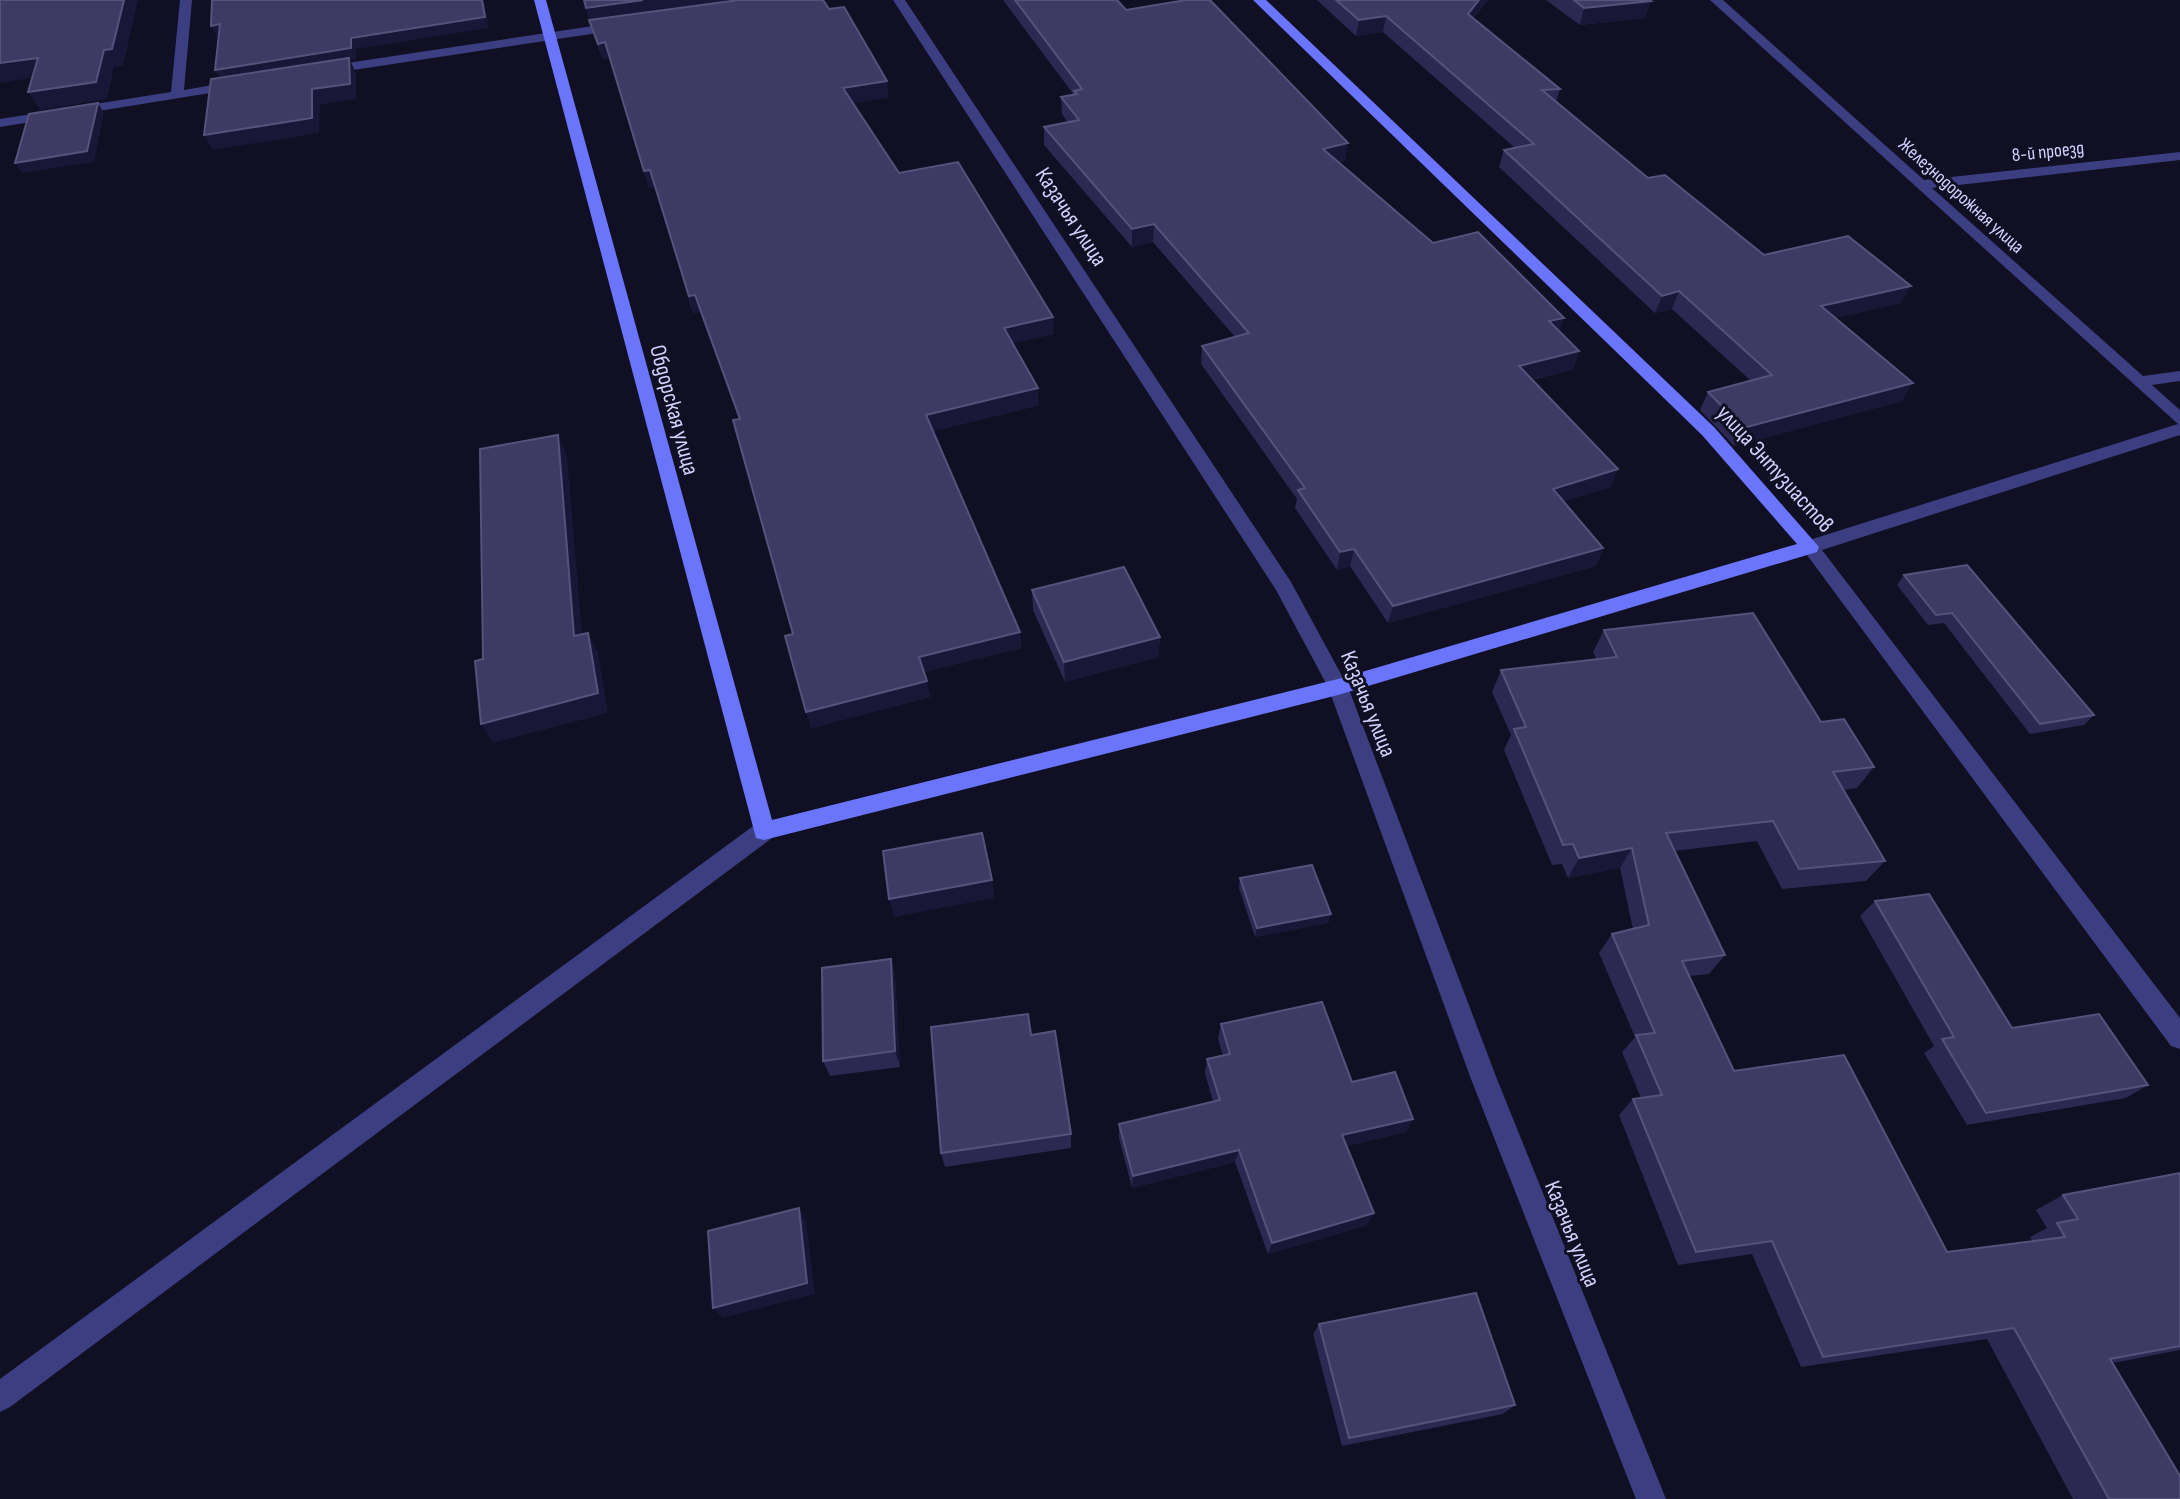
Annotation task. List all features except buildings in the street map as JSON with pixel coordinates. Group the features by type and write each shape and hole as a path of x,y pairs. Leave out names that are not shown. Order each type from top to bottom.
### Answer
{"street":[{"path":"177,94 187,0"},
{"name":"Обдорская улица","path":"540,0 764,831"},
{"name":"Казачья улица","path":"899,0 1284,587 1338,687 1484,1079 1651,1499"},
{"name":"улица Энтузиастов","path":"1259,0 1708,431 1810,547 2180,1038"},
{"name":"Железнодорожная улица","path":"1716,0 2180,419"},
{"path":"315,72 632,24"},
{"path":"0,123 246,83"},
{"name":"8-й проезд","path":"1920,185 2180,156"},
{"path":"2139,382 2180,376"},
{"path":"0,1397 764,831 1338,687 1810,547 2180,429"}]}
